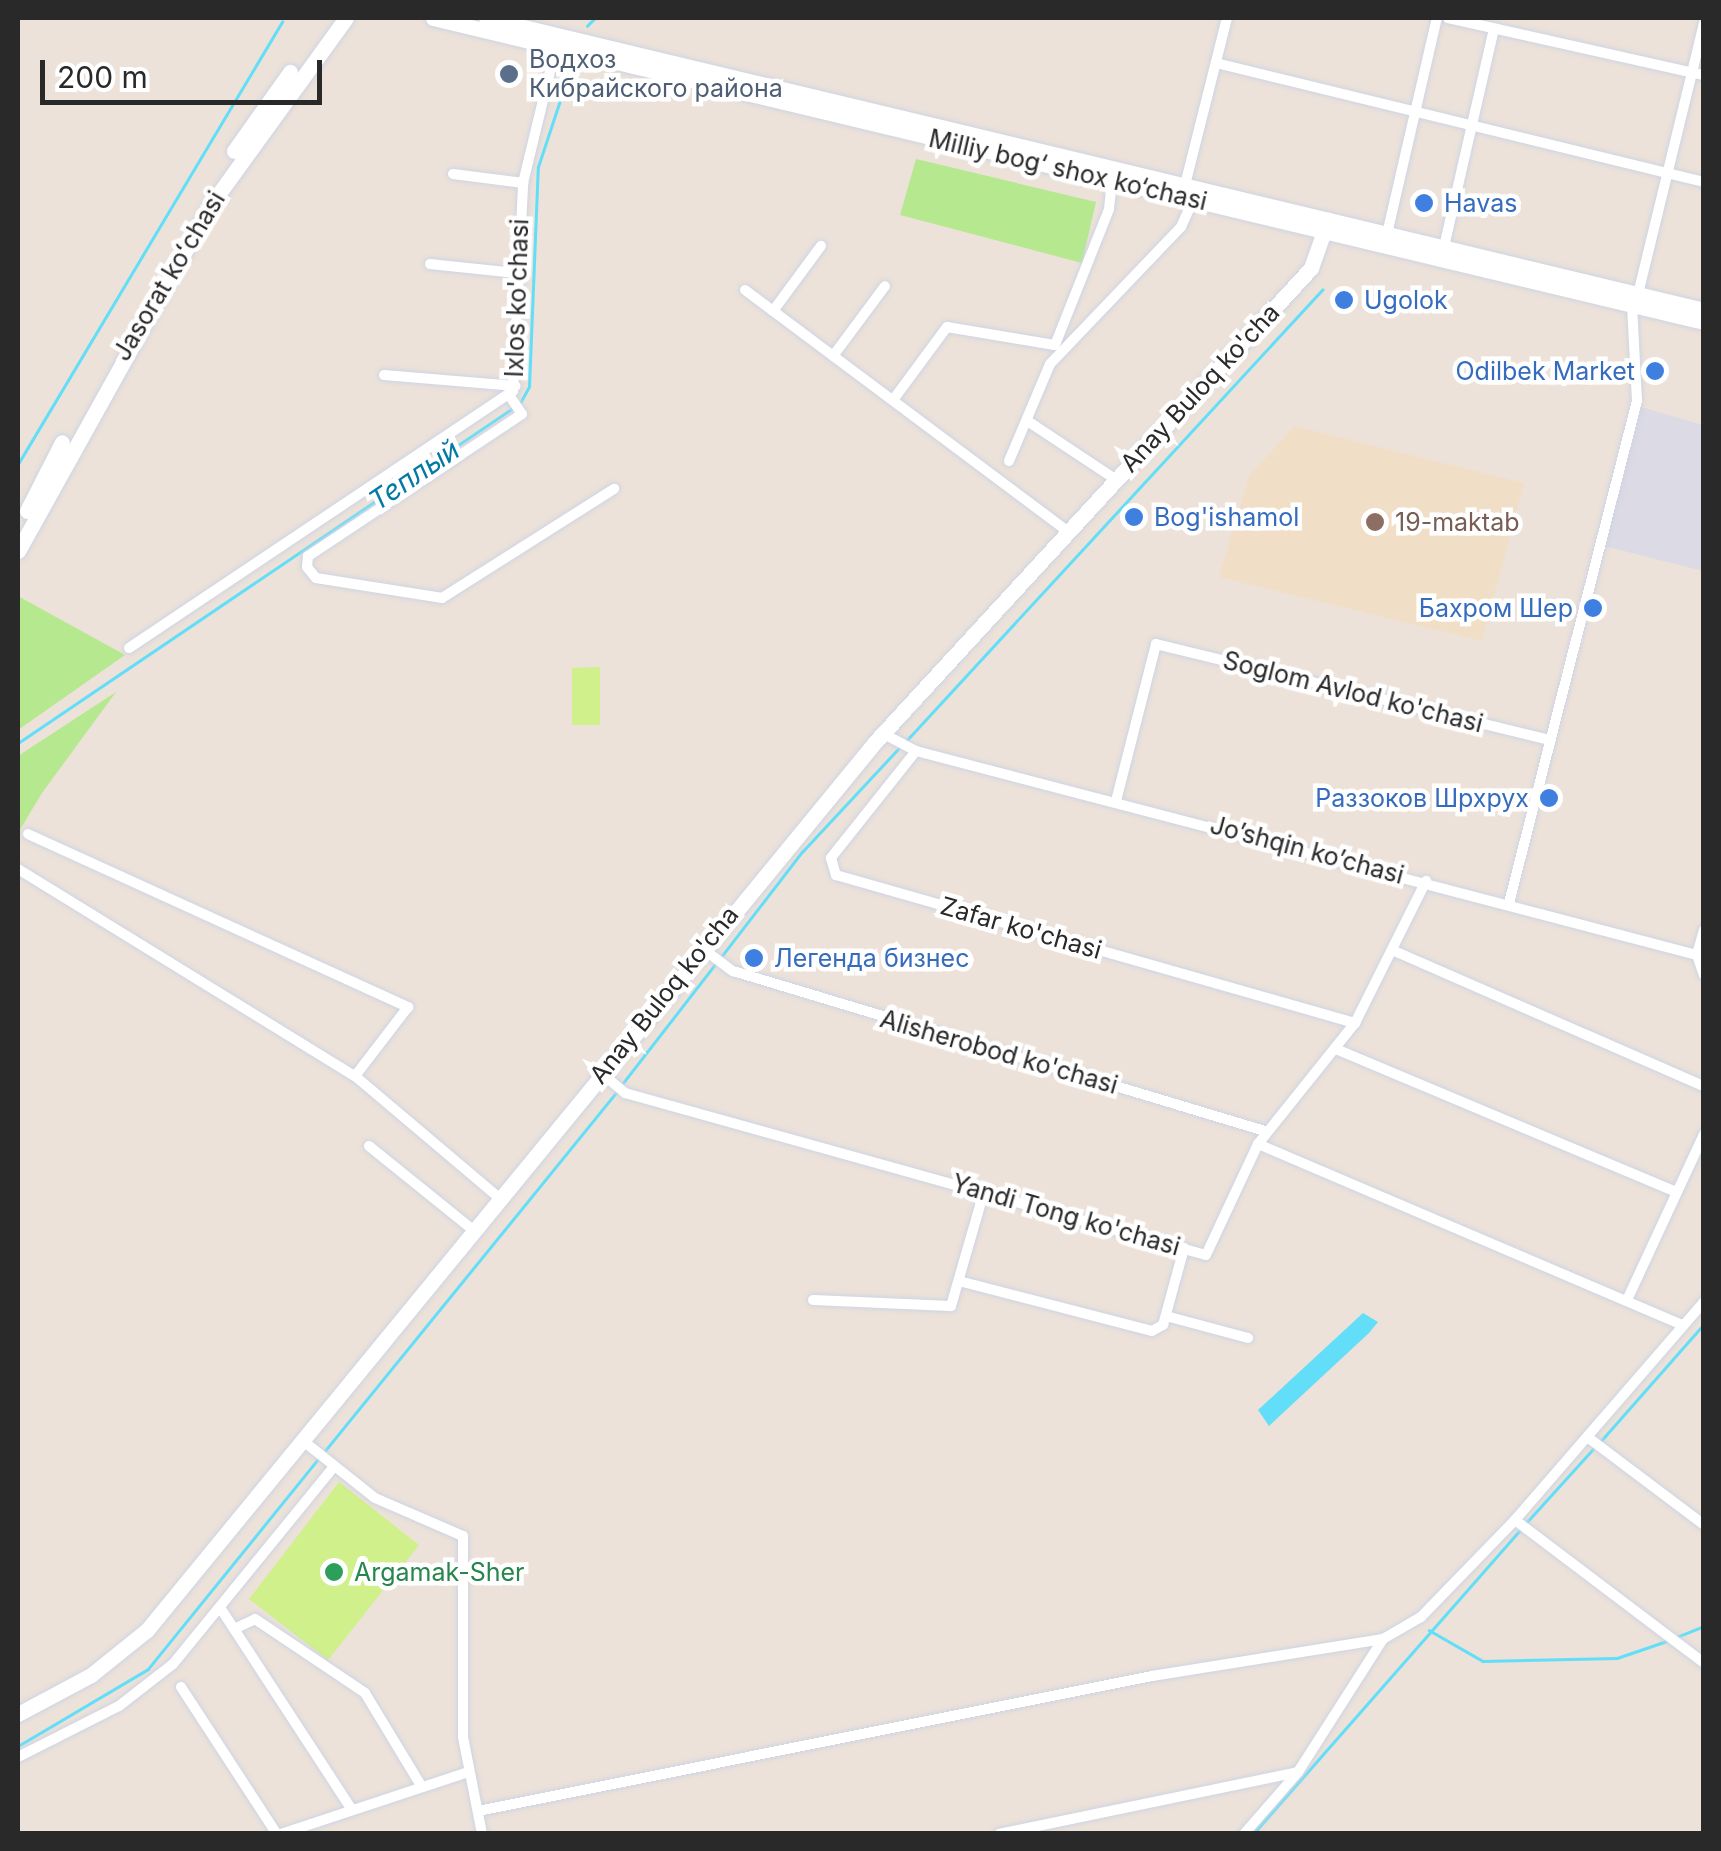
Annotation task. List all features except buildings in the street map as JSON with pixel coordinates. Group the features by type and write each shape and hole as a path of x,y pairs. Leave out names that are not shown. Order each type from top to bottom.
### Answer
{"main road":[{"name":"Jasorat koʻchasi","path":"18,531 194,214 332,18"},
{"name":"Jasorat koʻchasi","path":"18,551 212,203 346,18"},
{"name":"Milliy bog‘ shox ko‘chasi","path":"433,18 987,143 1112,180 1189,192"},
{"name":"Milliy bog‘ shox ko‘chasi","path":"486,18 1635,299 1704,310"},
{"name":"Milliy bog‘ shox ko‘chasi","path":"1327,225 1444,247 1704,322"},
{"name":"Anay Buloq ko'cha","path":"18,1714 91,1675 148,1630 307,1445 498,1197 887,737 1067,531 1311,268 1327,225"}],"street":[{"path":"1009,461 1050,364 1181,228 1227,18"},
{"path":"1387,234 1437,18"},
{"path":"1448,18 1698,74"},
{"path":"1509,902 1636,401 1635,299 1666,173 1698,74 1704,24"},
{"path":"1444,247 1494,29"},
{"name":"Ixlos ko'chasi","path":"129,648 516,400 516,273 523,183 556,47"},
{"path":"1216,63 1704,182"},
{"path":"452,174 523,183"},
{"path":"893,400 947,328 1056,345 1109,210 1112,180"},
{"path":"773,311 821,246"},
{"path":"430,264 516,273"},
{"path":"834,356 885,286"},
{"path":"744,290 1067,531"},
{"path":"384,375 516,400"},
{"path":"516,400 308,556 306,567 316,578 442,598 614,488"},
{"path":"1028,422 1115,479"},
{"name":"Soglom Avlod ko'chasi","path":"1116,800 1156,644 1550,740"},
{"name":"Joʼshqin koʼchasi","path":"887,737 916,752 1509,902 1697,955"},
{"name":"Zafar ko'chasi","path":"916,752 831,858 836,876 1354,1023"},
{"path":"28,834 408,1007 355,1076"},
{"path":"18,870 355,1076 498,1197"},
{"name":"Yandi Tong ko'chasi","path":"604,1076 621,1091 1206,1255 1258,1144 1354,1023 1426,881"},
{"path":"1704,930 1697,955 1704,974"},
{"path":"1392,950 1704,1086"},
{"name":"Alisherobod ko'chasi","path":"706,951 733,971 1266,1131"},
{"path":"1336,1050 1676,1192"},
{"path":"1627,1300 1704,1134"},
{"path":"1258,1144 1684,1325"},
{"path":"369,1146 472,1229"},
{"path":"814,1300 952,1306 984,1192"},
{"path":"958,1281 1152,1331 1166,1316 1184,1248"},
{"path":"478,1811 1152,1676 1383,1639 1421,1617 1595,1442 1704,1302"},
{"path":"1166,1316 1248,1338"},
{"path":"1595,1442 1704,1525"},
{"path":"307,1445 375,1498 462,1536 460,1672 470,1772 482,1834"},
{"path":"18,1758 119,1706 173,1664 221,1609 328,1464"},
{"path":"1515,1520 1704,1663"},
{"path":"221,1609 352,1810"},
{"path":"234,1629 255,1619 364,1694 422,1788"},
{"path":"1244,1834 1298,1772 1383,1639"},
{"path":"181,1687 279,1834 470,1772"},
{"path":"999,1834 1298,1772"}],"shaded area":[{"path":"1641,407 1703,425 1703,571 1604,546"},
{"name":"19-maktab","path":"1294,426 1524,483 1482,641 1219,577 1249,476"}],"green space":[{"path":"916,159 1096,202 1082,263 900,215"},
{"path":"18,596 125,655 18,730"},
{"path":"600,667 600,725 572,725 572,668"},
{"path":"116,692 42,793 18,833 18,756"},
{"name":"Argamak-Sher","path":"339,1482 419,1545 328,1660 249,1599"}],"water":[{"path":"1363,1313 1378,1322 1269,1426 1258,1410"}],"waterway":[{"name":"Теплый","path":"587,26 595,18"},
{"path":"18,464 282,22"},
{"name":"Теплый","path":"520,403 529,387 538,167 573,61"},
{"path":"906,741 1322,290"},
{"name":"Теплый","path":"18,743 513,408"},
{"path":"721,957 802,852 901,746"},
{"path":"623,1083 716,963"},
{"path":"324,1452 618,1090"},
{"path":"1599,1443 1704,1324"},
{"path":"1525,1524 1593,1449"},
{"path":"18,1746 148,1669 319,1458"},
{"path":"1253,1834 1520,1530"},
{"path":"1677,1637 1704,1626"},
{"path":"1429,1630 1483,1661 1617,1658 1670,1640"}],"place":[{"name":"Водхоз Кибрайского района","path":"509,74"},
{"name":"Havas","path":"1424,203"},
{"name":"Ugolok","path":"1344,300"},
{"name":"Odilbek Market","path":"1655,371"},
{"name":"Bog'ishamol","path":"1134,517"},
{"name":"19-maktab","path":"1375,522"},
{"name":"Бахром Шер","path":"1593,608"},
{"name":"Раззоков Шрхрух","path":"1549,798"},
{"name":"Легенда бизнес","path":"754,958"},
{"name":"Argamak-Sher","path":"334,1572"}]}
